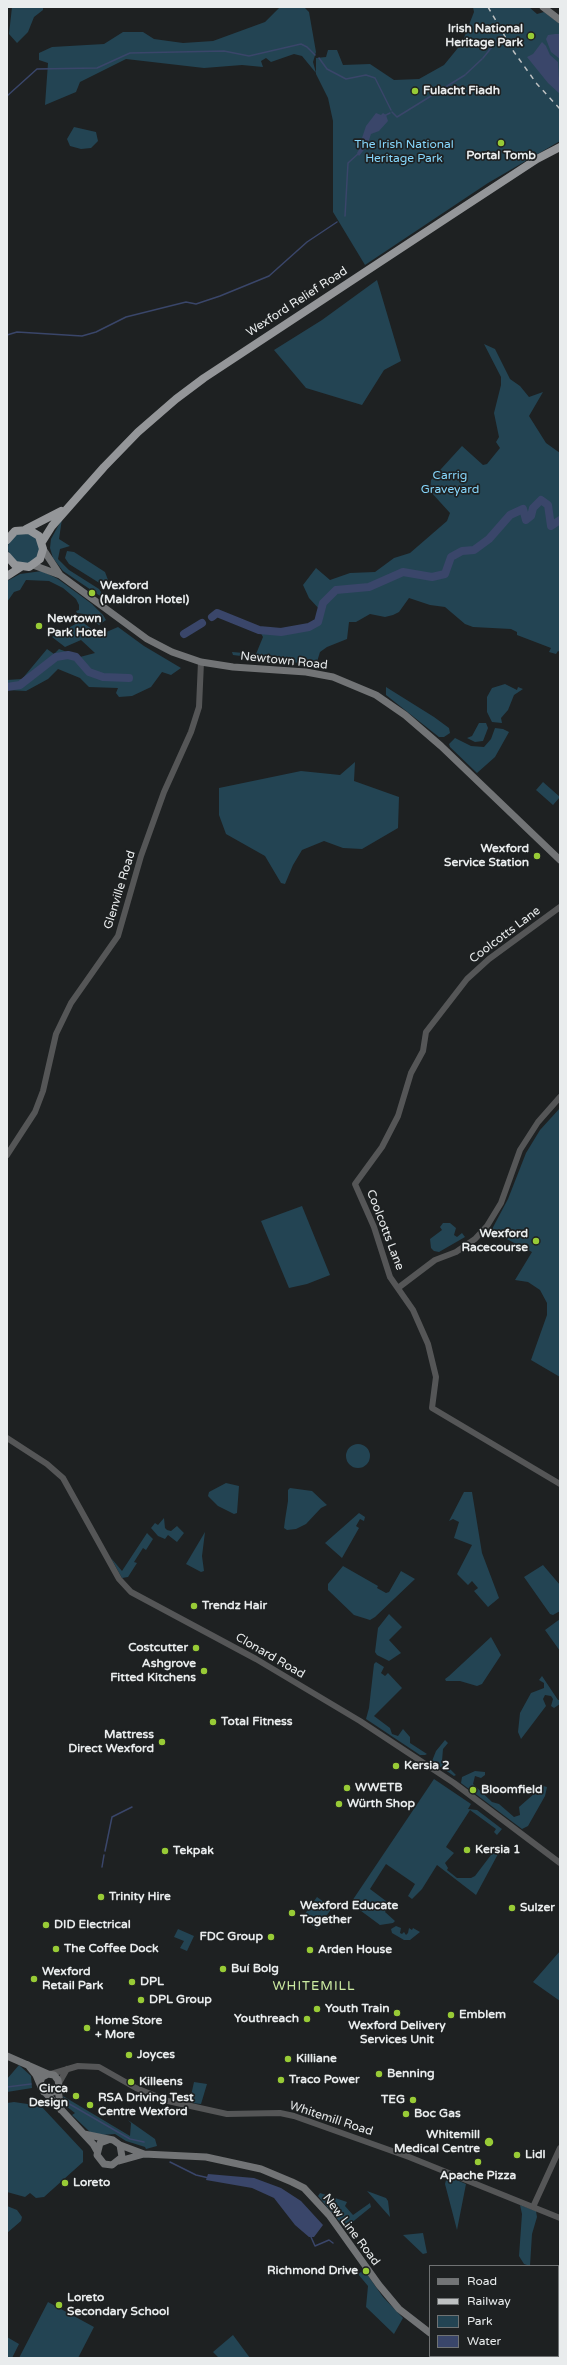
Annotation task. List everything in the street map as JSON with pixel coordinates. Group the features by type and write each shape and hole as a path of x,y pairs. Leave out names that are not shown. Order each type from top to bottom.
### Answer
{"highway":[{"name":"Wexford Relief Road","path":"33,565 40,559 43,546 52,526 69,506 138,432 204,378 537,158 560,147"},
{"name":"Wexford Relief Road","path":"15,531 26,529 46,520 69,506"},
{"path":"7,528 15,531 7,540"},
{"path":"26,529 36,533 43,546"},
{"path":"7,556 11,562 21,567"},
{"path":"7,576 21,567 33,565"}],"main road":[{"path":"543,7 560,20"},
{"name":"Newtown Road","path":"43,546 60,575"},
{"name":"Newtown Road","path":"33,565 60,575 147,639 172,652 201,662 234,667 306,672 338,679 376,695 400,711 441,746 560,860"},
{"path":"7,2056 56,2077 61,2111"},
{"path":"28,2065 36,2074 44,2092 84,2134 97,2151 98,2158 104,2164 112,2165 119,2161 122,2153 120,2145 108,2140 84,2134"},
{"path":"40,2083 42,2077 49,2074"},
{"path":"44,2092 50,2093 58,2086"},
{"path":"97,2151 100,2144 108,2140"},
{"name":"New Line Road","path":"120,2145 144,2154 206,2157 246,2165 276,2174 304,2188 329,2215 389,2298 410,2318 429,2332"},
{"name":"New Line Road","path":"119,2161 144,2154"}],"street":[{"name":"Glenville Road","path":"7,1155 35,1112 43,1091 56,1034 71,1003 118,936 141,856 164,792 191,732 199,707 201,662"},
{"name":"Coolcotts Lane","path":"560,907 489,959 467,979 426,1032 423,1051 411,1073 398,1116 382,1147 355,1184 374,1227 390,1277 414,1310 428,1344 436,1376 432,1408 560,1484"},
{"path":"398,1288 435,1260 456,1252 475,1239 487,1226 501,1203 520,1150 538,1122 560,1098"},
{"name":"Clonard Road","path":"7,1438 47,1464 63,1478 119,1579 131,1592 256,1659 360,1721 454,1783 560,1863"},
{"name":"Whitemill Road","path":"49,2074 78,2066 99,2067 151,2095 205,2110 227,2114 280,2113 294,2116 409,2157 560,2218"},
{"path":"58,2086 67,2069"},
{"path":"533,2207 560,2148"}],"green space":[{"path":"12,7 43,7 43,10 34,17 28,32 17,43 9,34"},
{"path":"280,7 304,7 309,12 316,52 313,62 316,73 302,56 294,54 271,62 266,58 261,61 263,67 242,65 204,68 126,59 80,82 76,92 45,105 48,63 39,60 39,53 52,47 104,44 123,32 143,32 154,39 183,43 213,41 265,22"},
{"name":"The Irish National Heritage Park","path":"473,7 529,7 537,14 544,12 560,24 560,141 488,183 365,265 333,212 333,121 328,98 316,74 316,58 326,57 328,50 337,50 343,65 370,64 394,80 419,79 444,65 462,43 474,12"},
{"path":"74,127 96,132 98,141 91,148 81,149 70,146 67,139"},
{"path":"377,280 401,361 384,370 362,405 306,388 274,350 322,320"},
{"name":"Carrig Graveyard","path":"484,344 495,349 510,379 520,386 529,397 543,392 529,416 546,443 560,453 560,652 558,651 556,654 549,652 551,648 517,635 517,632 511,629 473,627 465,624 445,607 430,605 409,598 399,612 393,615 385,617 370,614 356,622 349,622 347,639 327,647 320,652 316,665 233,655 232,652 256,654 263,637 259,630 293,631 318,622 321,611 309,598 303,585 316,568 330,580 350,573 375,572 394,558 410,553 447,521 450,513 430,491 431,480 462,446 483,465 487,464 500,448 496,442 499,437 494,413 501,385 501,377"},
{"path":"62,519 59,539 70,546 60,549 58,559 69,570 99,589 101,592 100,596 63,571 53,558 50,548 51,539"},
{"path":"24,532 30,533 37,539 40,548 39,554 33,561 24,564 18,563 11,557 8,548 9,542 15,535"},
{"path":"67,551 74,552 105,572 108,580 101,584 69,564 65,558"},
{"path":"42,571 58,579 92,604 106,620 99,625 84,614 77,613 76,611 79,610 79,605 76,599 63,588 49,581 26,580 20,590 14,592 7,602 7,581 20,574"},
{"path":"81,621 97,633 104,633 118,627 144,646 181,668 171,675 162,672 151,687 132,696 119,697 116,693 118,688 89,687 80,678 58,669 48,679 26,691 7,690 7,680 22,679 47,649 54,654 59,649 80,657 95,653 81,640 65,647 52,637"},
{"path":"505,684 517,690 518,687 523,689 514,695 508,710 501,718 502,723 492,722 487,712 487,697 492,688"},
{"path":"386,687 434,717 449,728 450,733 444,737 439,737 386,695"},
{"path":"479,723 486,723 488,728 483,741 475,742 467,738 472,736"},
{"path":"495,728 503,729 509,732 495,757 477,773 450,747 449,744 455,738 471,746 484,747 491,739"},
{"path":"355,762 354,781 399,797 398,828 362,849 343,848 324,841 302,850 293,865 285,884 281,883 265,856 226,834 219,815 219,788 301,771 340,775"},
{"path":"543,782 560,797 553,805 536,790"},
{"name":"Wexford Racecourse","path":"560,1108 560,1377 531,1360 547,1315 547,1303 540,1290 528,1282 515,1280 532,1252 491,1231 508,1199 526,1153 540,1130"},
{"path":"302,1206 330,1275 307,1284 289,1288 261,1221"},
{"path":"443,1223 450,1223 456,1228 454,1235 457,1237 462,1233 465,1237 439,1252 434,1251 431,1248 430,1239 442,1230 440,1227"},
{"path":"358,1444 366,1448 370,1456 366,1464 358,1468 350,1464 346,1456 350,1448"},
{"path":"226,1483 239,1486 237,1513 234,1514 218,1506 208,1496 209,1492"},
{"path":"290,1488 312,1491 327,1505 321,1508 306,1524 296,1529 287,1530 284,1528 288,1490"},
{"path":"464,1492 472,1492 482,1553 499,1598 488,1607 474,1591 478,1588 472,1581 468,1585 457,1574 472,1545 454,1538 459,1522 453,1519 449,1521"},
{"path":"359,1513 365,1517 364,1521 360,1519 356,1526 359,1528 342,1558 325,1543"},
{"path":"164,1518 165,1528 167,1530 171,1531 177,1526 184,1533 177,1542 168,1535 165,1539 158,1536 151,1528 155,1523 158,1525"},
{"path":"205,1532 202,1556 204,1571 201,1572 186,1564"},
{"path":"147,1533 153,1539 146,1550 143,1548 134,1562 137,1563 128,1577 122,1578 111,1558 122,1571"},
{"path":"543,1565 560,1585 560,1611 553,1615 550,1614 524,1577"},
{"path":"343,1566 378,1586 377,1588 386,1593 389,1592 401,1571 415,1579 370,1620 354,1615 328,1590 328,1584"},
{"path":"389,1614 402,1627 389,1640 401,1653 389,1661 377,1655 375,1652 378,1628"},
{"path":"560,1619 560,1651 545,1630"},
{"path":"491,1637 501,1655 482,1684 477,1686 460,1681 446,1681 445,1679"},
{"path":"376,1662 384,1667 381,1673 385,1676 388,1673 402,1688 374,1716 390,1728 392,1734 398,1736 403,1729 410,1737 410,1743 427,1754 420,1755 366,1719 369,1708 374,1664"},
{"path":"542,1676 558,1700 560,1700 560,1704 554,1708 551,1706 553,1699 551,1696 545,1695 543,1699 546,1706 521,1739 518,1732 520,1713 531,1693 544,1688 544,1683 539,1680"},
{"path":"445,1740 448,1743 443,1749 442,1761 456,1775 454,1776 432,1761 436,1751"},
{"path":"475,1771 485,1772 485,1775 481,1778 475,1776 473,1784 492,1802 499,1804 514,1817 520,1815 519,1807 543,1786 547,1787 545,1796 528,1826 522,1829 461,1783 462,1777"},
{"path":"434,1779 471,1804 468,1809 477,1810 502,1829 497,1835 494,1832 496,1829 470,1810 446,1847 454,1853 445,1863 448,1868 447,1870 457,1878 471,1878 475,1876 494,1851 498,1854 476,1895 437,1865 422,1889 412,1899 408,1896 415,1884 386,1864 370,1889 390,1904 385,1912 395,1921 393,1923 380,1925 357,1908 352,1901"},
{"path":"317,1897 332,1908 317,1929 302,1918"},
{"path":"396,1926 401,1928 400,1933 402,1934 404,1932 406,1935 409,1928 412,1930 413,1928 420,1932 410,1940 404,1940 392,1933 391,1929"},
{"path":"178,1929 194,1936 187,1951 180,1948 184,1941 174,1937"},
{"path":"560,1951 560,2001 533,1982"},
{"path":"19,2065 31,2076 32,2088 7,2092 7,2079"},
{"path":"194,2082 207,2084 201,2104 192,2103 190,2100"},
{"path":"63,2096 130,2136 131,2123 128,2120 155,2139 157,2146 146,2149 145,2147 126,2141 115,2134 101,2135 90,2132 72,2115 75,2113 66,2106"},
{"path":"14,2102 41,2106 83,2151 83,2162 44,2197 36,2198 30,2193 25,2197 7,2192 7,2103"},
{"path":"447,2176 466,2184 457,2230 445,2184"},
{"path":"367,2191 386,2198 388,2201 390,2217"},
{"path":"320,2193 347,2202 345,2206 353,2215 370,2203 371,2207 345,2228 318,2196"},
{"path":"520,2205 536,2211 537,2217 532,2234 530,2265 524,2264 519,2256 522,2214"},
{"path":"7,2206 17,2210 22,2217 21,2221 7,2233"},
{"path":"423,2233 427,2253 423,2254 403,2235"},
{"path":"364,2270 383,2297 403,2318 394,2334 366,2307 368,2286 358,2274"},
{"path":"48,2302 94,2327 78,2358 19,2358"},
{"path":"233,2335 250,2358 219,2358 213,2352"},
{"path":"7,2337 19,2344 12,2358 7,2358"}],"water":[{"path":"560,34 560,59 551,52 546,39 548,35"},
{"path":"542,42 546,46 550,55 558,62 560,94 548,83 527,57 533,54"},
{"path":"376,113 381,115 383,113 386,115 388,121 379,131 371,134 367,146 359,156 357,153 364,141 362,138 366,126"},
{"path":"208,2174 254,2178 281,2188 301,2201 323,2225 314,2237 309,2237 295,2225 274,2198 252,2188 206,2180"}],"waterway":[{"path":"483,58 501,36"},
{"path":"7,96 37,69 97,68 130,53 224,51 249,56 301,44 307,47 315,55"},
{"path":"319,58 327,69 346,79 366,75 375,78 391,110"},
{"path":"466,74 482,59"},
{"path":"392,112 397,117 465,75"},
{"path":"384,116 390,113"},
{"path":"345,216 348,163 359,153"},
{"path":"7,335 17,332 82,336 96,332 126,317 186,302 196,304 220,296 269,276 307,242 337,222"},
{"path":"212,617 217,613 259,630 281,632 309,627 318,622 323,603 336,590 369,587 403,572 432,577 445,574 451,557 462,551 474,550 489,539 510,515 523,509 526,520 531,516 533,508 541,500 548,505 551,526 560,520"},
{"path":"184,634 202,623"},
{"path":"7,687 20,685 56,657 68,655 76,657 89,672 103,677 129,678"},
{"path":"105,1851 112,1817 132,1807"},
{"path":"102,1867 104,1855"},
{"path":"7,2087 31,2084"},
{"path":"66,2102 130,2139 144,2142"},
{"path":"170,2162 196,2175 209,2178"},
{"path":"311,2237 315,2246 329,2240 333,2243"}],"railway":[{"path":"488,7 514,52 537,84 560,109"}],"place":[{"name":"Irish National Heritage Park","path":"531,36"},
{"name":"Fulacht Fiadh","path":"415,91"},
{"name":"Portal Tomb","path":"501,143"},
{"name":"Wexford (Maldron Hotel)","path":"92,593"},
{"name":"Newtown Park Hotel","path":"39,626"},
{"name":"Wexford Service Station","path":"537,856"},
{"name":"Wexford Racecourse","path":"536,1241"},
{"name":"Trendz Hair","path":"194,1606"},
{"name":"Costcutter","path":"196,1648"},
{"name":"Ashgrove Fitted Kitchens","path":"204,1671"},
{"name":"Total Fitness","path":"213,1722"},
{"name":"Mattress Direct Wexford","path":"162,1742"},
{"name":"Kersia 2","path":"396,1766"},
{"name":"WWETB","path":"347,1788"},
{"name":"Bloomfield","path":"473,1790"},
{"name":"Würth Shop","path":"339,1804"},
{"name":"Kersia 1","path":"467,1850"},
{"name":"Tekpak","path":"165,1851"},
{"name":"Trinity Hire","path":"101,1897"},
{"name":"Sulzer","path":"512,1908"},
{"name":"Wexford Educate Together","path":"292,1913"},
{"name":"DID Electrical","path":"46,1925"},
{"name":"FDC Group","path":"271,1937"},
{"name":"The Coffee Dock","path":"56,1949"},
{"name":"Arden House","path":"310,1950"},
{"name":"Buí Bolg","path":"223,1969"},
{"name":"Wexford Retail Park","path":"34,1979"},
{"name":"DPL","path":"132,1982"},
{"name":"DPL Group","path":"141,2000"},
{"name":"Youth Train","path":"317,2009"},
{"name":"Wexford Delivery Services Unit","path":"397,2013"},
{"name":"Emblem","path":"451,2015"},
{"name":"Youthreach","path":"307,2019"},
{"name":"Home Store + More","path":"87,2028"},
{"name":"Joyces","path":"129,2055"},
{"name":"Killiane","path":"288,2059"},
{"name":"Benning","path":"379,2074"},
{"name":"Traco Power","path":"281,2080"},
{"name":"Killeens","path":"131,2082"},
{"name":"Circa Design","path":"76,2096"},
{"name":"TEG","path":"413,2100"},
{"name":"RSA Driving Test Centre Wexford","path":"90,2105"},
{"name":"Boc Gas","path":"406,2114"},
{"name":"Whitemill Medical Centre","path":"489,2142"},
{"name":"Lidl","path":"517,2155"},
{"name":"Apache Pizza","path":"478,2162"},
{"name":"Loreto","path":"65,2183"},
{"name":"Richmond Drive","path":"366,2271"},
{"name":"Loreto Secondary School","path":"59,2305"}],"district":[{"name":"WHITEMILL","path":"314,1987"}]}
